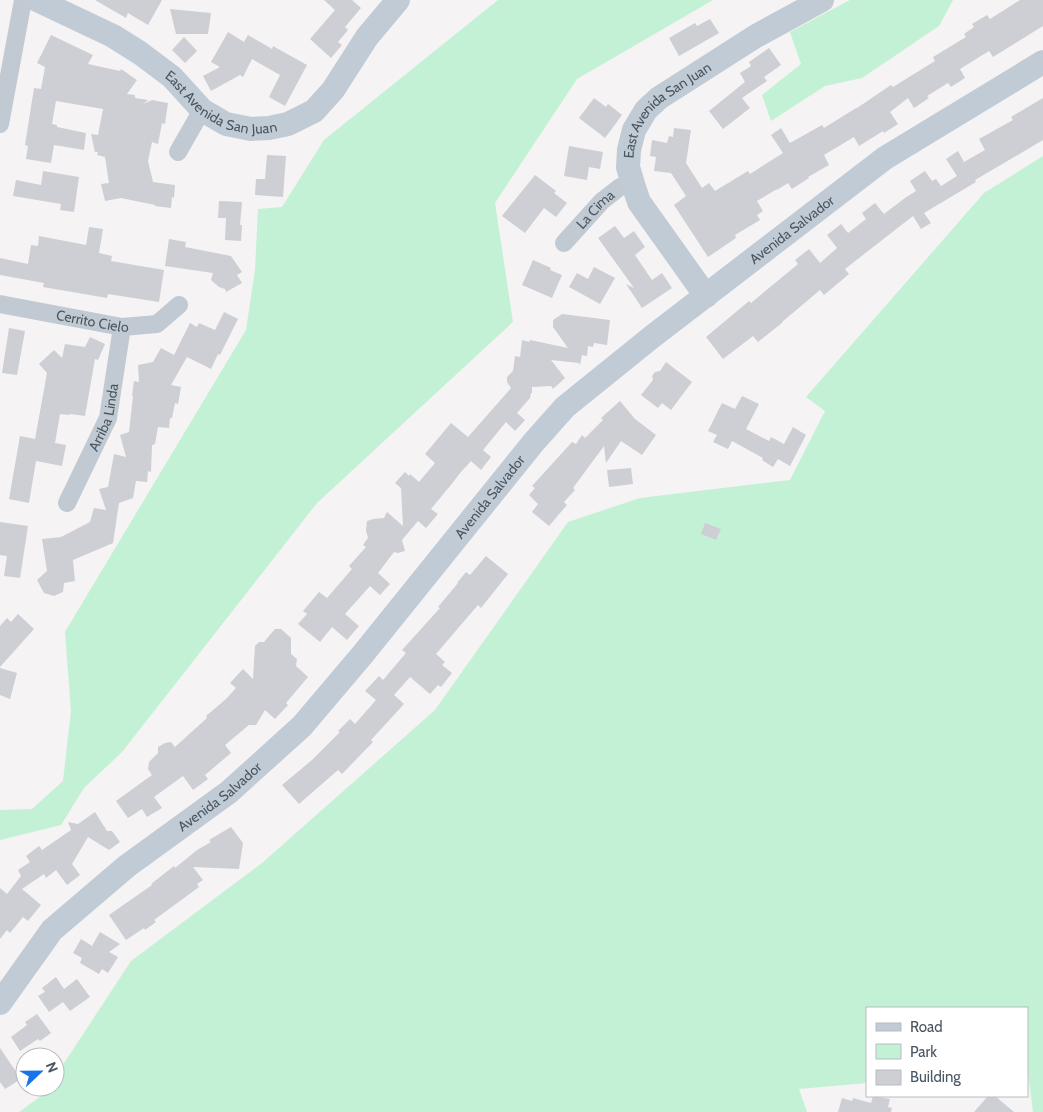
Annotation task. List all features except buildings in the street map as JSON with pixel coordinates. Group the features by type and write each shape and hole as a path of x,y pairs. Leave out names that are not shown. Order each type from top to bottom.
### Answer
{"street":[{"path":"0,124 23,0"},
{"name":"East Avenida San Juan","path":"37,0 113,36 140,53 172,77 202,110 226,124 251,129 288,124 314,110 333,90 367,37 398,0"},
{"name":"East Avenida San Juan","path":"706,296 639,202 628,167 629,150 634,130 646,110 659,98 756,36 822,0"},
{"name":"Avenida Salvador","path":"0,1003 52,930 127,866 229,792 302,726 363,654 533,443 565,407 885,158 1043,62"},
{"path":"178,152 202,110"},
{"name":"La Cima","path":"564,243 602,201 620,187 633,184"},
{"name":"Cerrito Cielo","path":"0,304 122,327 157,324 179,305"},
{"name":"Arriba Linda","path":"67,503 108,418 122,327"}],"green space":[{"path":"498,0 713,0 577,79 495,203 513,322 317,503 122,752 84,788 61,825 0,840 0,810 32,809 63,781 71,711 65,632 246,330 255,270 258,209 282,207 324,140"},
{"path":"850,0 953,0 939,26 862,78 825,86 771,121 762,95 801,64 790,32"},
{"path":"1043,156 1043,1112 1033,1112 1028,1072 1028,1007 866,1007 866,1083 799,1089 807,1112 19,1112 40,1097 65,1097 65,1062 131,961 262,863 435,710 568,522 640,498 790,480 825,411 806,397 984,193"}]}
